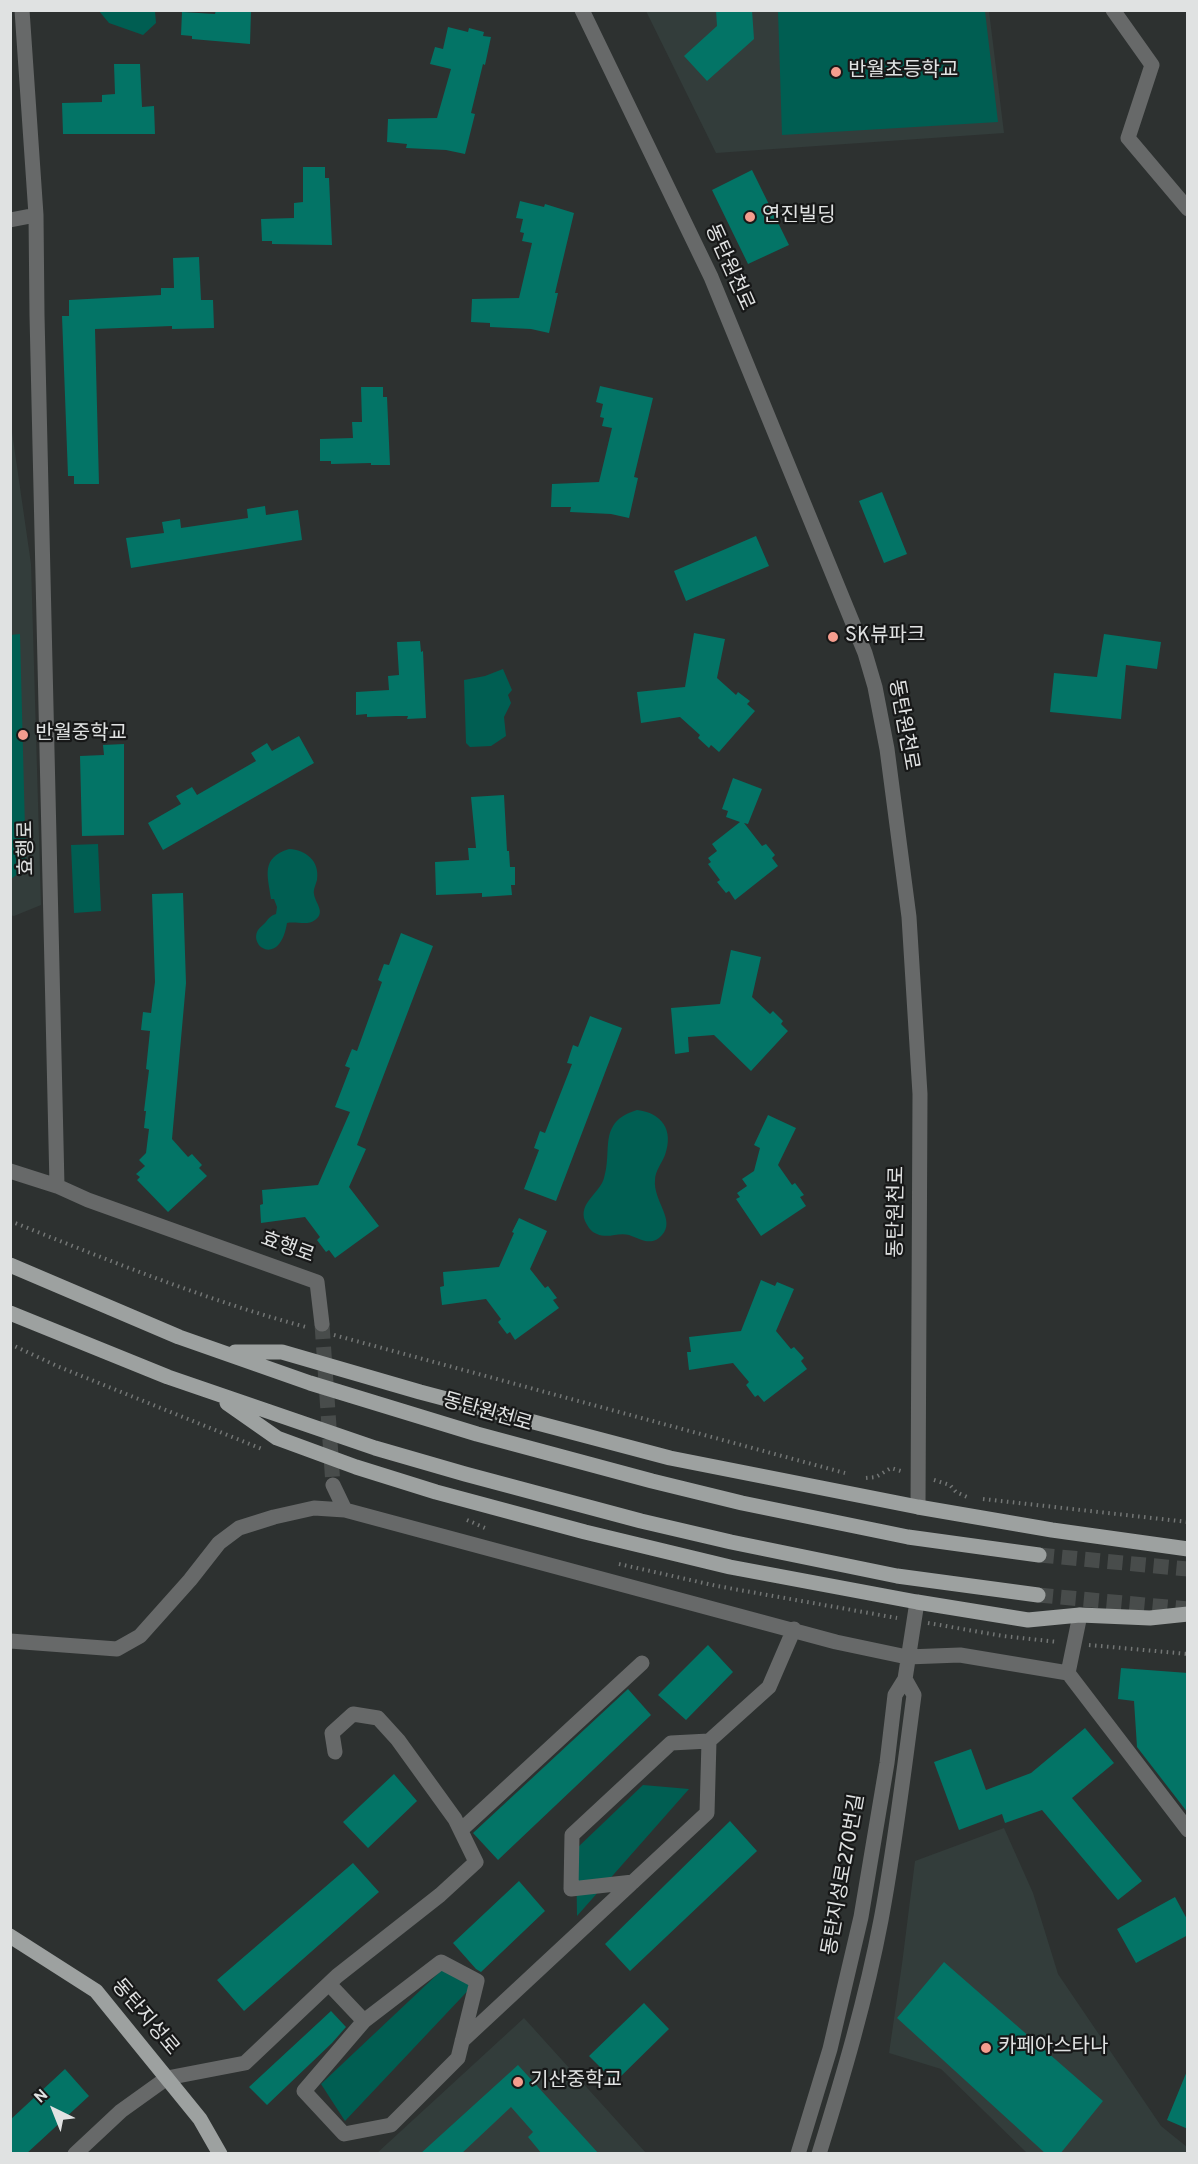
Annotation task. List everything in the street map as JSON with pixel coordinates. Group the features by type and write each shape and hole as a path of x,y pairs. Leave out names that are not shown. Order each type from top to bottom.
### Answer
{"main road":[{"name":"동탄원천로","path":"10,1265 179,1337 220,1352 310,1383 477,1434 652,1481 753,1505 908,1537 1039,1555"},
{"path":"10,1313 168,1377 375,1448 641,1521 897,1576 1038,1595"},
{"path":"220,1352 282,1353 670,1458 918,1507 1052,1530 1188,1549"},
{"path":"209,1391 277,1438 356,1467 436,1492 730,1568 1028,1620 1080,1615 1150,1618 1188,1614"},
{"name":"동탄지성로","path":"10,1936 96,1991 200,2119 220,2154"}],"street":[{"name":"효행로","path":"22,10 36,215 57,1186 88,1200 317,1282 321,1329"},
{"name":"동탄원천로","path":"582,10 711,277 865,653 875,687 887,749 909,916 920,1094 918,1507"},
{"path":"1113,10 1152,65 1128,138 1188,209"},
{"path":"10,220 36,215"},
{"path":"10,1171 57,1186"},
{"path":"333,1485 345,1510"},
{"path":"10,1641 117,1649 141,1636 219,1543 239,1528 274,1516 314,1508 345,1510 836,1642 907,1657 960,1655 1068,1673 1188,1830"},
{"name":"동탄지성로270번길","path":"798,2154 830,2049 861,1917 885,1774 895,1695 905,1679 917,1602"},
{"path":"1068,1673 1080,1615"},
{"path":"633,1882 571,1889 572,1835 671,1743 709,1741 769,1687 794,1629"},
{"path":"461,1830 642,1663"},
{"path":"819,2154 852,2047 880,1922 897,1822 914,1695 905,1679"},
{"path":"75,2154 121,2111 167,2078 245,2063 329,1983 440,1896 476,1862 455,1819 398,1740 378,1718 353,1714 332,1733 335,1752"},
{"path":"462,2041 707,1813 709,1741"},
{"path":"441,1962 477,1981 458,2058 391,2125 344,2134 304,2091 364,2021 441,1962"},
{"path":"329,1983 364,2021"}],"path":[{"path":"10,1221 246,1311 321,1329 852,1475"},
{"path":"864,1478 876,1477 891,1468 950,1485 956,1492 968,1497"},
{"path":"980,1498 1188,1522"}],"shaded area":[{"name":"반월초등학교","path":"646,11 989,11 1004,133 716,153"},
{"name":"반월중학교","path":"10,418 31,564 41,905 14,916 10,915"},
{"path":"1004,1828 1033,1893 1058,1974 1161,2126 1187,2147 1187,2153 1027,2153 941,2069 889,2053 915,1861"},
{"name":"기산중학교","path":"524,2018 646,2153 376,2154"}],"green space":[{"path":"99,11 155,11 156,23 143,35 109,23"},
{"path":"778,11 985,11 998,122 782,135"},
{"path":"20,634 26,868 11,879 10,635"},
{"path":"503,669 512,690 508,695 511,703 504,717 506,736 491,746 470,747 466,743 464,680 485,676"},
{"path":"98,844 101,911 74,913 71,845"},
{"path":"289,849 306,854 314,862 317,880 314,892 320,914 309,923 287,923 278,945 272,949 266,949 257,942 256,936 258,930 276,914 277,907 274,899 271,899 268,869 274,857"},
{"path":"637,1110 659,1119 664,1124 668,1138 665,1155 655,1177 655,1188 667,1223 662,1235 654,1241 642,1240 625,1234 605,1236 597,1234 589,1227 584,1215 587,1203 604,1178 611,1129 624,1115"},
{"path":"643,1785 689,1789 577,1916 576,1849"},
{"path":"444,1968 477,1981 345,2121 321,2084"}],"building":[{"path":"216,10 251,10 250,44 192,39 192,36 181,35 182,12 215,14"},
{"path":"716,10 752,10 754,39 707,81 684,56 717,26"},
{"path":"448,27 468,32 469,28 484,32 483,36 491,37 471,113 475,114 465,154 446,150 406,148 407,144 387,142 388,119 437,118 451,69 430,64 435,47 443,49"},
{"path":"114,64 140,64 142,107 154,106 155,134 63,134 62,103 102,102 102,95 115,94"},
{"path":"303,167 325,167 325,178 329,178 332,245 272,244 272,241 262,241 261,219 294,218 294,203 303,202"},
{"name":"연진빌딩","path":"752,170 789,245 748,264 712,190"},
{"path":"520,201 544,207 545,204 574,213 555,293 558,293 549,333 531,329 490,327 490,323 471,322 472,299 519,298 532,243 522,241 524,233 520,232 523,219 516,218"},
{"path":"199,257 201,300 213,300 214,328 172,329 172,326 95,329 99,484 74,484 74,476 68,476 62,316 69,316 69,300 161,295 161,288 174,288 173,258"},
{"path":"600,386 653,398 634,477 638,478 629,518 611,514 570,512 571,507 551,507 552,484 599,482 612,428 602,426 604,418 600,417 603,404 596,402"},
{"path":"361,387 383,387 383,397 387,397 390,465 331,464 331,461 320,461 320,439 353,438 352,422 362,422"},
{"path":"882,492 907,554 884,563 859,501"},
{"path":"265,506 266,515 298,510 302,540 131,568 126,538 164,533 162,522 180,519 181,528 248,518 247,509"},
{"path":"756,536 769,566 686,601 674,571"},
{"path":"694,633 725,639 717,678 736,695 738,692 750,701 747,704 755,711 719,752 711,745 709,748 698,738 700,735 680,717 641,723 637,692 685,687"},
{"path":"1104,634 1161,642 1157,669 1126,665 1121,719 1050,712 1054,673 1097,677"},
{"path":"420,641 421,652 423,651 426,718 407,719 408,716 356,715 356,692 389,690 388,676 399,675 397,642"},
{"path":"299,736 314,763 163,850 148,823 181,804 176,796 192,787 197,795 256,761 251,753 267,743 272,751"},
{"path":"124,744 124,835 82,836 80,756 104,755 103,745"},
{"path":"733,778 762,789 748,824 744,823 762,846 766,844 775,855 772,858 778,866 735,900 729,891 726,893 717,882 720,880 708,864 711,862 708,858 717,851 712,844 740,822 726,817 728,811 722,809"},
{"path":"504,795 507,851 509,851 510,867 515,867 515,885 511,885 512,895 482,897 482,893 436,895 435,862 469,860 468,848 476,848 471,797"},
{"path":"183,893 186,983 172,1139 188,1157 192,1154 202,1165 199,1168 207,1176 168,1212 137,1180 140,1177 136,1174 145,1166 139,1160 146,1153 149,1129 144,1128 146,1111 144,1111 149,1070 146,1069 150,1031 141,1030 143,1012 151,1013 155,982 152,894"},
{"path":"401,933 433,946 357,1145 366,1149 349,1187 379,1226 335,1258 329,1250 326,1252 317,1240 320,1237 305,1217 261,1223 262,1190 318,1185 350,1112 335,1107 350,1068 345,1066 352,1049 357,1051 382,982 378,980 384,964 389,965"},
{"path":"731,950 761,957 752,997 770,1014 773,1011 783,1021 781,1024 788,1031 751,1071 714,1035 688,1037 689,1052 675,1054 671,1008 720,1004"},
{"path":"590,1016 622,1028 556,1201 524,1189 539,1150 534,1148 540,1131 545,1133 572,1064 567,1063 573,1045 578,1047"},
{"path":"768,1115 796,1128 778,1165 792,1185 795,1183 804,1195 800,1197 806,1206 761,1236 736,1199 740,1197 737,1193 747,1186 742,1179 754,1171 760,1148 754,1145"},
{"path":"519,1218 547,1231 530,1269 545,1288 548,1286 557,1298 553,1300 559,1308 515,1340 510,1332 507,1334 498,1322 501,1319 486,1299 442,1305 440,1287 444,1286 443,1272 499,1267"},
{"path":"761,1280 775,1286 777,1282 794,1289 776,1331 791,1349 794,1347 804,1358 801,1361 807,1369 764,1402 758,1395 755,1397 746,1385 749,1382 733,1363 689,1370 687,1352 691,1352 689,1337 741,1331"},
{"path":"708,1645 733,1672 686,1720 658,1695"},
{"path":"1121,1668 1188,1673 1188,1813 1137,1747 1134,1701 1118,1699"},
{"path":"628,1689 651,1715 498,1860 473,1833"},
{"path":"1085,1728 1114,1763 1072,1798 1142,1881 1118,1900 1042,1810 1005,1823 1002,1814 959,1830 934,1762 971,1749 986,1790 1031,1773"},
{"path":"394,1774 417,1801 368,1848 343,1822"},
{"path":"730,1821 757,1851 630,1971 605,1944"},
{"path":"353,1863 379,1892 244,2011 217,1980"},
{"path":"519,1881 545,1911 481,1972 453,1943"},
{"path":"1175,1897 1188,1921 1188,1935 1136,1963 1117,1929"},
{"name":"카페아스타나","path":"944,1962 1103,2101 1060,2154 1046,2154 897,2018"},
{"path":"644,2003 669,2029 615,2082 589,2056"},
{"path":"331,2011 346,2027 267,2105 249,2087"},
{"path":"518,2065 599,2154 542,2154 528,2137 533,2132 511,2107 461,2154 420,2154"},
{"path":"65,2069 89,2096 26,2154 10,2154 10,2120"},
{"path":"1188,2071 1188,2129 1167,2120"}],"tunnel":[{"path":"322,1324 333,1485"},
{"path":"1039,1555 1188,1569"},
{"path":"1038,1595 1188,1609"}],"place":[{"name":"반월초등학교","path":"836,72"},
{"name":"연진빌딩","path":"750,217"},
{"name":"SK뷰파크","path":"833,637"},
{"name":"반월중학교","path":"23,735"},
{"name":"카페아스타나","path":"986,2048"},
{"name":"기산중학교","path":"518,2082"}]}
